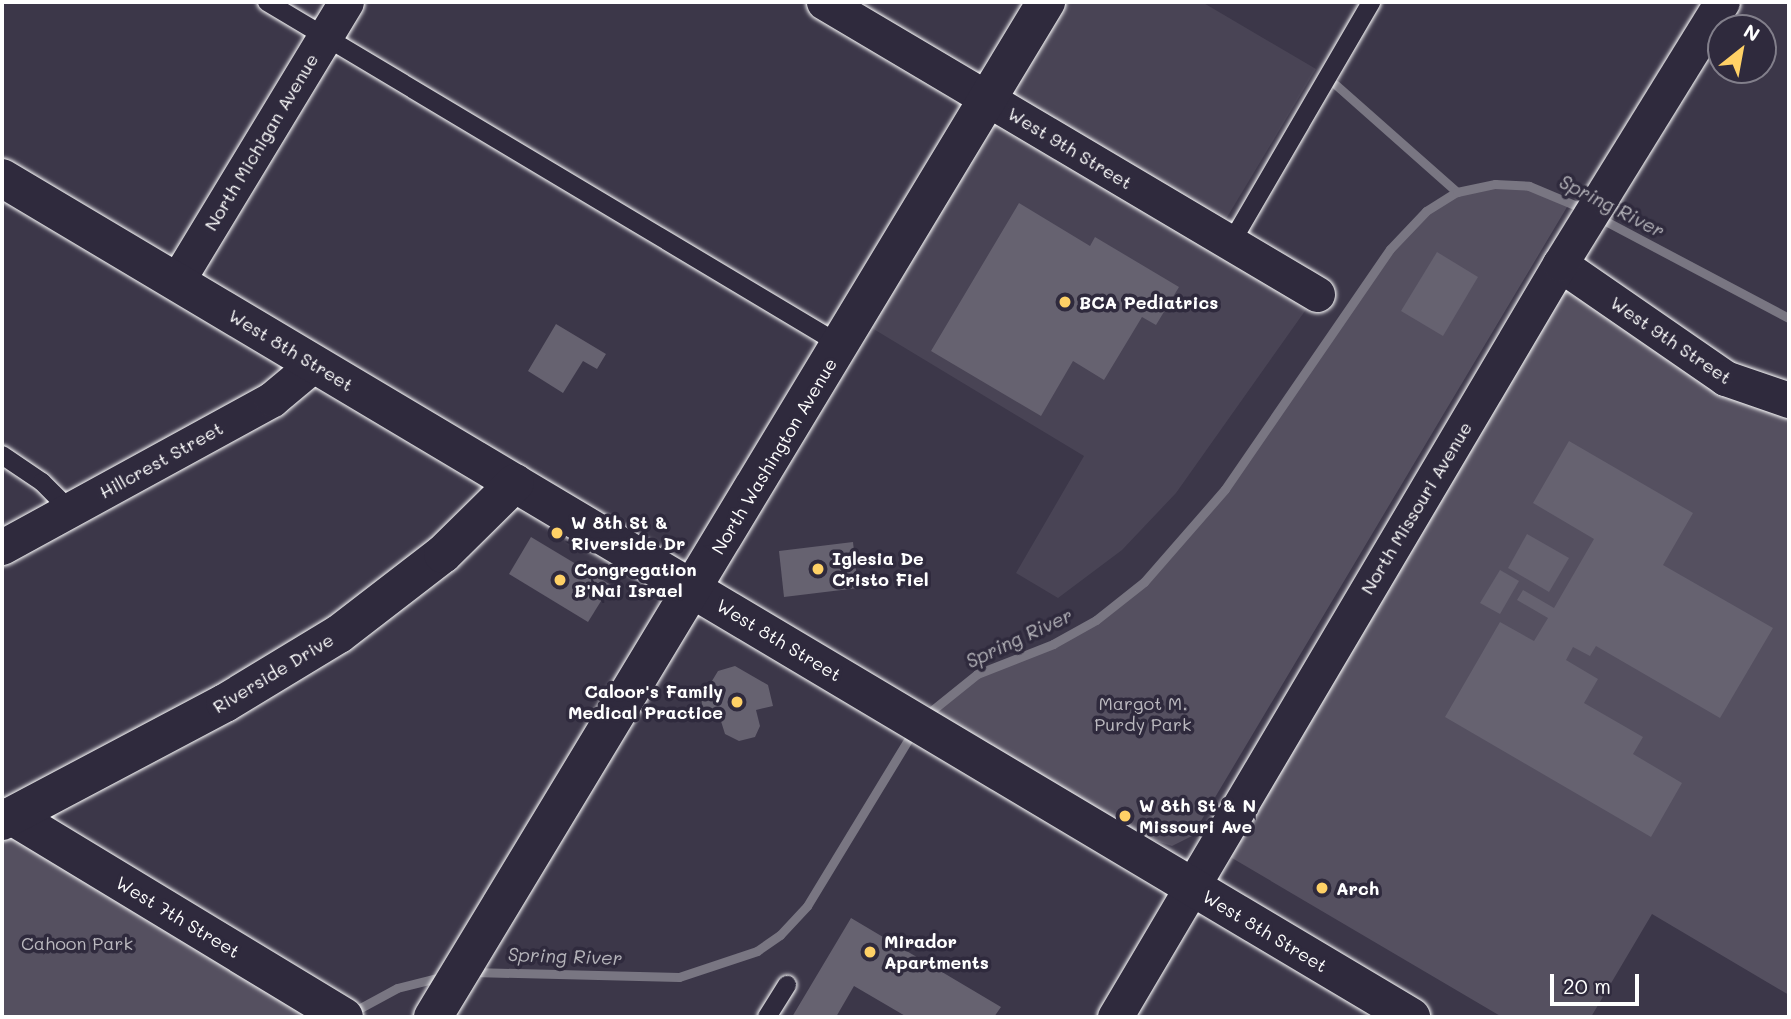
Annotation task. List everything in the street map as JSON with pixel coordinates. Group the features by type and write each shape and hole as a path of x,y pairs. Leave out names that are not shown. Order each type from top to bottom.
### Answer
{"street":[{"name":"North Michigan Avenue","path":"177,281 346,2"},
{"name":"West 9th Street","path":"824,2 1317,294"},
{"name":"North Washington Avenue","path":"439,1008 1046,2"},
{"name":"North Missouri Avenue","path":"1115,1017 1560,264 1722,2"},
{"name":"West 8th Street","path":"2,178 1410,1017"},
{"name":"West 9th Street","path":"1560,264 1725,378 1789,400"},
{"name":"Hillcrest Street","path":"2,547 272,399 314,364"},
{"name":"Riverside Drive","path":"7,819 225,703 339,634 443,554 515,483"},
{"name":"West 7th Street","path":"7,819 329,1008"}],"lane":[{"path":"267,2 841,345"},
{"path":"1231,243 1371,2"},
{"path":"2,455 70,510"},
{"path":"767,1017 787,985"}],"shaded area":[{"path":"1046,2 1202,2 1316,69 1217,234 1317,294 1176,493 1122,550 1058,598 1016,573 1084,456 857,319"}],"green space":[{"name":"Margot M. Purdy Park","path":"1495,184 1529,186 1570,202 1192,836 1172,846 1147,838 929,710 977,674 1053,644 1128,597 1225,489 1390,249 1426,211 1457,192"},
{"path":"1560,264 1789,400 1789,995 1652,914 1591,1017 1502,1017 1215,848"},
{"name":"Cahoon Park","path":"2,821 344,1017 2,1017"}],"building":[{"name":"BCA Pediatrics","path":"1019,203 1090,246 1095,237 1179,287 1156,325 1142,317 1104,380 1073,361 1041,416 931,351"},
{"path":"1437,252 1478,277 1443,336 1401,311"},
{"path":"556,324 606,354 597,369 583,361 563,393 528,371"},
{"path":"1569,441 1693,513 1663,565 1773,628 1720,718 1596,646 1590,656 1573,647 1566,660 1598,679 1584,703 1643,737 1633,754 1682,783 1651,837 1445,717 1500,622 1534,641 1548,618 1517,600 1523,590 1554,608 1594,539 1533,503"},
{"path":"1527,534 1569,558 1549,592 1508,568"},
{"name":"Congregation B'Nai Israel","path":"531,537 611,585 588,622 509,574"},
{"name":"Iglesia De Cristo Fiel","path":"853,542 858,588 784,597 779,551"},
{"path":"1500,570 1519,581 1500,614 1480,603"},
{"name":"Caloor's Family Medical Practice","path":"735,666 768,685 773,706 756,710 760,726 755,737 739,741 725,734 720,718 706,722 701,699 718,671"},
{"name":"Mirador Apartments","path":"851,918 1001,1007 994,1017 907,1017 854,986 836,1017 792,1017"}],"waterway":[{"path":"1336,85 1457,192"},
{"name":"Spring River","path":"925,716 977,674 1053,644 1096,620 1144,582 1225,489 1390,249 1426,211 1457,192 1495,184 1529,186 1584,209"},
{"name":"Spring River","path":"1596,216 1789,318"},
{"name":"Spring River","path":"472,972 679,977 757,951 780,935 807,906 914,730"},
{"name":"Spring River","path":"351,1013 397,988 445,976"}],"place":[{"name":"BCA Pediatrics","path":"1065,302"},
{"name":"W 8th St & Riverside Dr","path":"557,533"},
{"name":"Iglesia De Cristo Fiel","path":"818,569"},
{"name":"Congregation B'Nai Israel","path":"560,580"},
{"name":"Caloor's Family Medical Practice","path":"737,702"},
{"name":"W 8th St & N Missouri Ave","path":"1125,816"},
{"name":"Arch","path":"1322,888"},
{"name":"Mirador Apartments","path":"870,952"}]}
